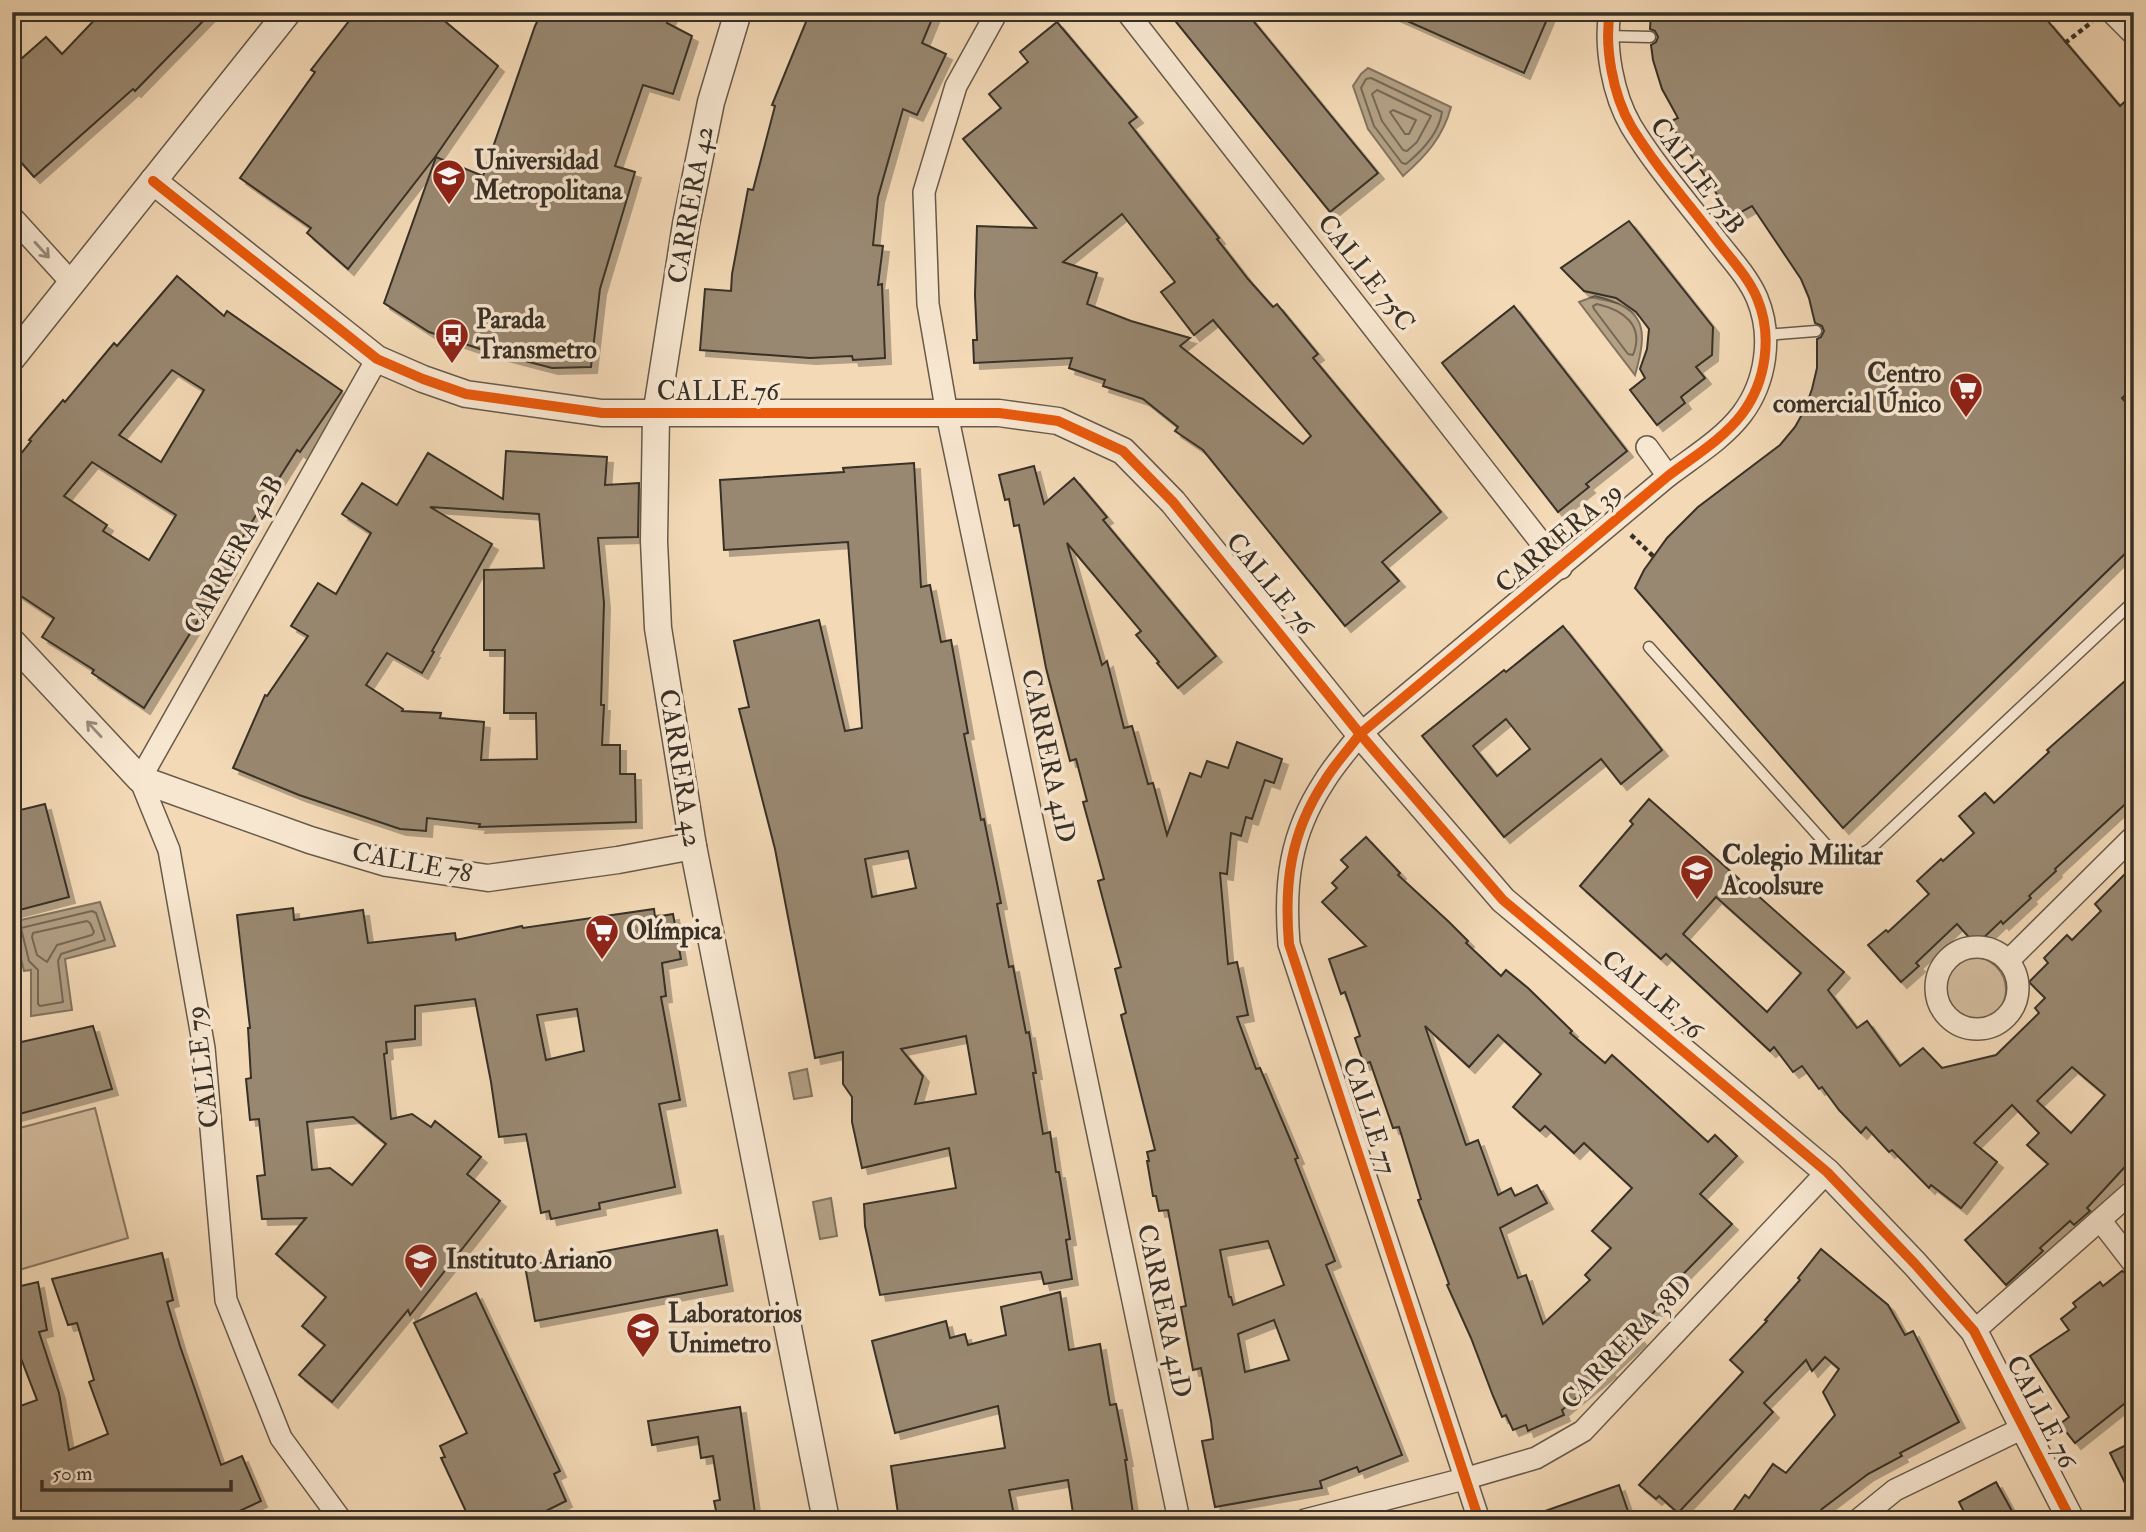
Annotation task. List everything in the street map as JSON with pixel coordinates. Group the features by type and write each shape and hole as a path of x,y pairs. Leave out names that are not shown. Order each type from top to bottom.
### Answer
{"street":[{"path":"12,358 288,12"},
{"name":"CARRERA 42","path":"738,12 711,102 685,224 656,415 654,541 658,628 693,846 827,1520"},
{"name":"CARRERA 41D","path":"997,12 956,86 924,192 928,304 947,414 1179,1520"},
{"name":"CALLE 75C","path":"1127,12 1560,568"},
{"name":"CALLE 75B","path":"1609,12 1606,36 1615,83 1629,123 1742,273 1757,299 1766,335 1765,361"},
{"name":"CALLE 76","path":"153,181 377,359 466,394 602,413 656,415 999,413 1058,421 1123,452 1174,502 1360,734 1503,900 1827,1172 1915,1264 1974,1331 2071,1520"},
{"path":"12,217 72,283"},
{"name":"CARRERA 42B","path":"140,779 377,359"},
{"name":"CARRERA 39","path":"1360,734 1668,476 1720,436 1740,416 1755,393 1765,361"},
{"path":"1647,447 1668,476"},
{"name":"CALLE 79","path":"12,642 140,779 169,850 204,1048 226,1300 281,1438 341,1520"},
{"name":"CALLE 77","path":"1360,734 1324,782 1302,824 1290,865 1286,904 1289,944 1479,1520"},
{"name":"CALLE 78","path":"140,779 387,863 488,878 618,860 693,846"},
{"path":"2008,961 2134,836"},
{"name":"CARRERA 38D","path":"1305,1520 1536,1458 1583,1431 1827,1172"},
{"path":"1974,1331 2134,1190"},
{"path":"2100,1220 2134,1264"},
{"path":"1858,1520 1895,1490 2025,1427"}],"lane":[{"path":"1606,36 1650,37"},
{"path":"1766,335 1816,331"},
{"path":"1649,647 1831,850 1840,856 1860,856 2134,601"}],"path":[{"path":"2066,43 2122,28"},
{"path":"1616,521 1653,556"}],"shaded area":[{"path":"1973,957 1986,960 1996,967 2003,977 2006,990 2003,1003 1996,1013 1986,1020 1973,1023 1960,1020 1950,1013 1943,1003 1940,990 1943,977 1950,967 1960,960"},
{"path":"95,1108 128,1238 19,1270 12,1245 12,1130"}],"water":[{"path":"1368,68 1451,107 1433,145 1403,176 1368,129 1353,86"},
{"path":"1595,296 1625,307 1639,323 1642,345 1635,375 1579,302"},
{"path":"100,902 115,946 65,959 72,1010 31,1016 31,970 24,971 12,922"},
{"path":"807,1069 812,1096 794,1099 789,1073"},
{"path":"831,1198 837,1236 820,1239 813,1202"}],"building":[{"path":"102,12 212,12 135,91 133,89 34,177 12,152 12,67 46,37 62,54"},
{"path":"356,12 434,12 498,66 435,157 348,269 307,233 311,228 240,178 315,72 311,70"},
{"path":"542,12 673,12 667,23 692,36 673,94 643,85 615,166 635,172 600,289 591,367 552,368 483,350 429,332 384,303 436,157 483,176"},
{"path":"810,12 935,12 922,43 946,54 917,115 903,109 878,197 873,245 883,246 878,285 882,284 885,358 853,360 852,356 810,358 700,350 705,289 731,291 748,189 753,190 775,106 772,105"},
{"path":"1168,12 1246,12 1378,173 1330,212"},
{"path":"1387,12 1537,12 1548,17 1524,73"},
{"name":"Centro comercial Único","path":"1651,12 2034,12 2038,21 2047,20 2120,106 2134,93 2134,387 2122,398 2134,412 2134,545 1843,828 1635,588 1644,570 1667,538 1698,507 1780,445 1795,427 1812,389 1817,368 1817,339 1824,331 1822,326 1815,323 1801,279 1752,206 1732,217 1669,122 1678,118 1662,89 1653,60 1651,45 1658,37 1655,31 1650,29"},
{"path":"1057,22 1137,117 1129,123 1248,279 1273,307 1277,304 1318,354 1313,358 1441,512 1382,562 1399,581 1345,626 1203,450 1175,431 1178,427 1143,399 1103,386 1105,380 1069,368 1072,358 974,363 973,340 977,340 977,226 1036,228 963,139 1001,108 989,94 1028,62 1020,52","holes":["1122,214 1175,282 1161,292 1194,335 1213,320 1311,436 1303,444 1180,346 1190,338 1131,321 1087,304 1097,273 1063,262"]},
{"path":"1629,221 1713,327 1712,355 1696,367 1705,378 1681,397 1685,403 1657,425 1630,390 1645,378 1640,369 1647,349 1649,329 1636,312 1616,298 1584,291 1561,268"},
{"path":"177,276 224,316 227,311 342,391 300,452 297,450 264,502 226,564 231,567 144,708 92,673 94,670 42,637 54,618 12,590 12,465 63,400 65,402 114,343 117,346","holes":["172,370 204,390 161,462 119,435","92,462 176,515 149,560 103,531 107,525 64,496"]},
{"path":"1514,306 1627,451 1586,484 1589,487 1558,512 1442,363"},
{"path":"506,451 607,457 605,485 639,483 638,537 598,538 604,603 602,745 620,745 620,774 635,774 636,822 479,827 480,824 427,818 426,831 400,829 299,795 233,768 265,695 267,696 308,636 291,626 318,583 336,594 371,533 342,514 362,483 397,505 428,453 503,499","holes":["430,507 539,514 544,568 484,570 484,650 505,650 504,713 536,713 537,759 481,760 484,722 440,718 441,713 402,711 403,709 366,685 387,653 422,673 492,544"]},
{"path":"914,463 921,587 930,585 941,642 951,640 968,733 964,734 1001,903 997,904 1009,967 1013,966 1026,1033 1029,1032 1043,1134 1050,1132 1056,1172 1059,1172 1070,1239 1066,1240 1072,1279 1044,1284 1041,1272 880,1295 865,1226 864,1204 956,1188 949,1148 862,1168 852,1122 852,1097 843,1084 843,1052 815,1058 775,849 739,709 749,707 734,641 819,620 845,731 862,728 848,542 724,550 720,480 844,472 843,468","holes":["908,851 916,888 872,897 865,859","966,1036 976,1094 915,1104 923,1076 901,1049"]},
{"path":"1034,466 1044,504 1074,478 1107,517 1103,520 1216,656 1178,688 1136,635 1141,631 1067,543 1102,665 1107,661 1124,728 1132,726 1148,784 1153,783 1167,835 1190,773 1201,777 1207,761 1228,768 1237,742 1282,759 1274,783 1265,780 1252,819 1246,817 1241,836 1231,833 1227,874 1220,873 1228,964 1237,962 1248,1015 1237,1017 1256,1069 1260,1068 1298,1158 1295,1159 1335,1261 1326,1265 1402,1455 1359,1472 1357,1467 1320,1481 1322,1488 1215,1507 1202,1441 1213,1439 1211,1421 1201,1368 1193,1370 1181,1307 1186,1306 1168,1210 1159,1211 1156,1196 1153,1196 1147,1152 1155,1150 1121,1015 1126,1013 1115,969 1121,967 1098,881 1104,879 1083,802 1087,801 1076,759 1070,761 1046,668 1019,525 1014,526 1009,499 1005,500 999,475","holes":["1268,1241 1284,1285 1233,1305 1220,1250","1274,1320 1289,1360 1245,1372 1238,1334"]},
{"path":"1563,626 1662,750 1621,784 1601,759 1504,837 1422,736 1504,670 1506,672","holes":["1506,719 1530,749 1497,776 1473,746"]},
{"path":"2134,673 2134,796 2055,869 2056,871 2029,896 2031,898 2003,924 2001,921 1976,945 1957,924 1916,963 1919,966 1901,982 1868,945 1886,930 1888,932 1929,894 1917,881 1974,833 1959,816 1985,793 1994,803 2049,752 2047,750"},
{"path":"1649,799 1844,972 1828,990 1857,1028 1867,1021 1900,1066 1923,1048 1942,1068 1996,1055 2039,1013 2035,1008 2045,998 2029,982 2048,963 2044,958 2067,935 2072,940 2101,911 2095,904 2134,865 2134,1157 2087,1208 2090,1211 2074,1225 2070,1221 2040,1248 2043,1251 2006,1285 1965,1240 2048,1164 2027,1145 2039,1133 2012,1105 1974,1143 1997,1162 1961,1208 1931,1185 1929,1188 1866,1127 1861,1133 1822,1087 1819,1089 1802,1066 1793,1072 1774,1047 1770,1051 1666,954 1661,959 1580,886 1633,824 1630,821","holes":["1716,897 1801,973 1767,1012 1683,934","2072,1067 2105,1095 2071,1133 2037,1101"]},
{"path":"45,804 69,897 12,912 12,812"},
{"path":"1366,837 1400,873 1398,875 1449,922 1468,941 1466,943 1501,976 1506,970 1605,1063 1612,1055 1708,1142 1715,1135 1737,1156 1700,1194 1732,1224 1660,1298 1664,1302 1634,1332 1640,1339 1608,1369 1610,1371 1562,1410 1564,1415 1528,1431 1526,1425 1513,1430 1506,1415 1502,1417 1493,1396 1447,1285 1449,1284 1418,1200 1421,1199 1399,1127 1393,1128 1370,1062 1364,1064 1355,1038 1360,1036 1345,992 1341,994 1329,959 1366,946 1322,902 1337,888 1332,883 1348,867 1341,860","holes":["1425,1026 1469,1067 1498,1035 1541,1074 1513,1107 1540,1131 1545,1126 1574,1153 1584,1143 1632,1188 1592,1231 1611,1248 1585,1275 1590,1280 1543,1324 1526,1275 1518,1278 1500,1228 1547,1203 1537,1185 1515,1196 1511,1188 1498,1195 1478,1140 1466,1145"]},
{"path":"293,908 294,920 363,910 368,943 455,933 456,940 522,926 523,928 654,909 655,917 673,914 681,959 662,963 666,996 661,997 680,1100 659,1104 675,1187 599,1203 600,1209 551,1219 549,1211 541,1213 526,1134 499,1137 475,999 415,1006 415,1039 386,1042 387,1053 384,1054 391,1119 412,1114 431,1127 435,1121 481,1157 467,1174 500,1201 410,1315 408,1310 332,1402 299,1375 325,1345 302,1326 326,1297 276,1254 306,1218 262,1219 257,1176 265,1175 259,1119 250,1120 246,1079 251,1078 250,1028 237,915","holes":["577,1009 584,1051 546,1060 537,1015","353,1117 386,1144 352,1185 330,1168 312,1170 307,1122"]},
{"path":"93,1026 112,1089 12,1116 12,1044"},
{"path":"717,1230 727,1285 535,1321 525,1266"},
{"path":"1821,1249 1888,1305 1905,1335 1913,1331 1959,1422 1900,1453 1902,1456 1868,1474 1822,1509 1814,1520 1727,1520 1745,1495 1749,1498 1773,1464 1786,1473 1835,1415 1823,1392 1839,1369 1825,1357 1812,1371 1806,1360 1764,1403 1773,1412 1678,1513 1659,1496 1656,1499 1639,1485 1743,1372 1730,1360 1767,1321 1765,1320 1800,1280 1798,1278"},
{"path":"162,1253 173,1300 167,1302 221,1465 242,1456 261,1501 220,1520 12,1520 12,1409 37,1400 20,1356 12,1358 12,1288 38,1282 47,1330 39,1332 59,1393 69,1450 108,1434 89,1382 94,1380 77,1323 68,1325 52,1279"},
{"path":"2122,1271 2134,1277 2134,1396 2075,1443 2060,1424 2069,1417 2030,1356 2069,1330 2061,1319 2076,1307 2073,1303 2100,1282 2103,1286"},
{"path":"1060,1292 1069,1350 1100,1344 1110,1405 1116,1404 1127,1460 1134,1520 1074,1520 1068,1480 1009,1490 1015,1520 899,1520 891,1466 1005,1448 998,1406 895,1433 872,1341 946,1321 950,1338 965,1334 968,1345 1006,1335 1001,1307"},
{"path":"476,1293 560,1471 554,1474 566,1501 528,1520 470,1520 441,1458 445,1457 440,1446 467,1433 414,1323"},
{"path":"740,1407 756,1520 718,1520 714,1501 720,1500 713,1456 701,1458 698,1437 652,1445 648,1421"},
{"path":"2134,1441 2134,1501 2110,1453"},
{"path":"1996,1482 2017,1520 1968,1520 1959,1502"},
{"path":"1619,1485 1631,1520 1528,1520 1528,1517"}],"cycle path":[{"path":"1479,1520 1289,944 1289,880 1303,821 1332,770 1360,734 1668,476 1717,440 1742,414 1757,388 1766,343 1757,298 1739,268 1631,126 1619,100 1609,55 1610,12"},
{"path":"153,181 377,359 466,394 602,413 999,413 1058,421 1123,451 1173,502 1360,734 1503,900 1827,1172 1915,1264 1974,1331 2071,1520"}],"place":[{"name":"Universidad Metropolitana","path":"449,206"},
{"name":"Parada Transmetro","path":"452,365"},
{"name":"Centro comercial Único","path":"1966,419"},
{"name":"Colegio Militar Acoolsure","path":"1697,901"},
{"name":"Olímpica","path":"602,961"},
{"name":"Instituto Ariano","path":"421,1290"},
{"name":"Laboratorios Unimetro","path":"643,1359"}]}
